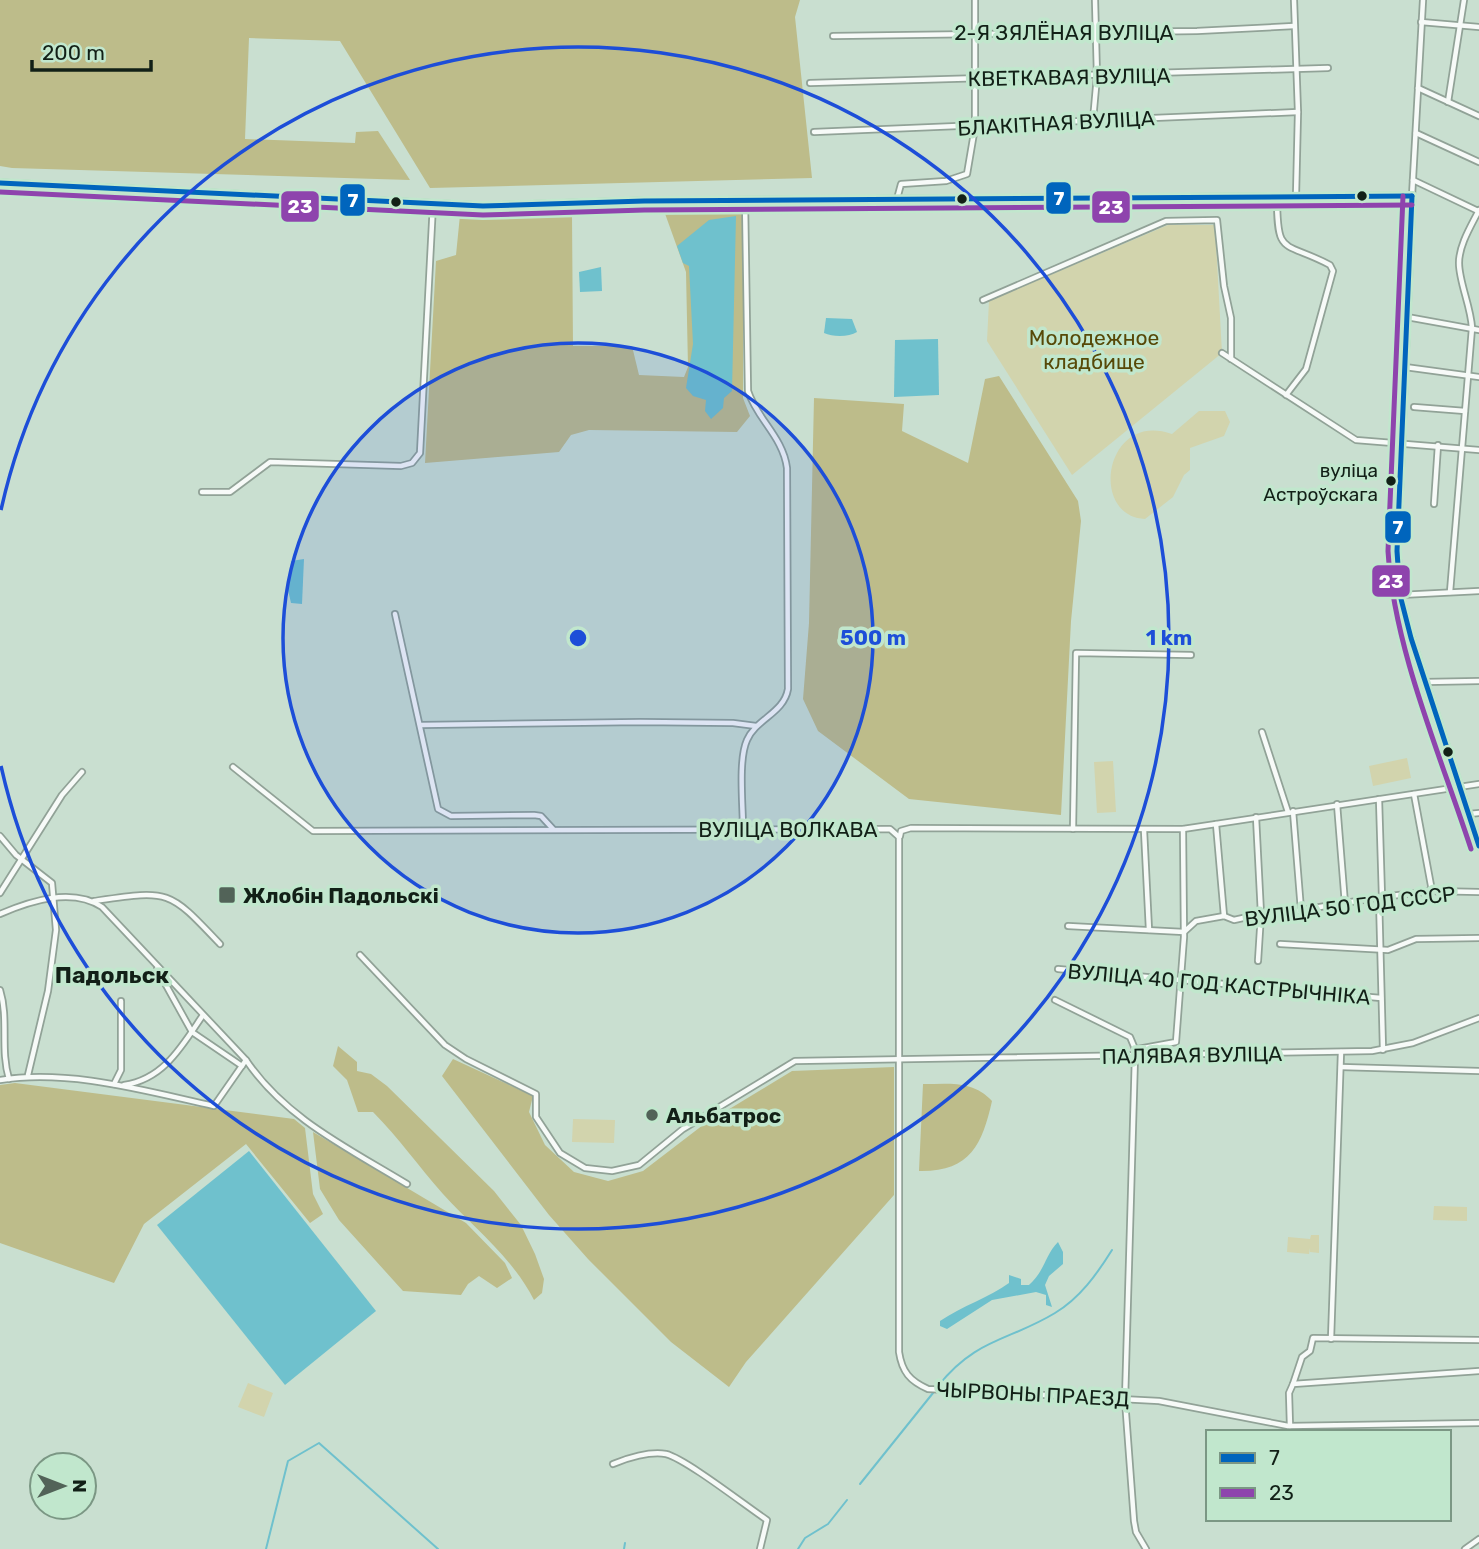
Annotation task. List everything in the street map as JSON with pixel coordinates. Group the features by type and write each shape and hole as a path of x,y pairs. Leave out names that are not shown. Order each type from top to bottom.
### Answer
{"main road":[{"path":"0,183 433,204 1412,196 1397,551 1400,595 1425,682 1479,846"}],"street":[{"path":"897,199 901,184 946,181 967,174 975,127 975,0"},
{"path":"1093,120 1097,75 1095,0"},
{"path":"1294,0 1294,70 1298,112 1296,196"},
{"path":"1412,196 1423,0"},
{"path":"1448,102 1464,0"},
{"path":"1422,22 1479,27"},
{"name":"2-Я ЗЯЛЁНАЯ ВУЛІЦА","path":"833,36 1096,30 1197,31 1294,26"},
{"name":"КВЕТКАВАЯ ВУЛІЦА","path":"810,83 1328,68"},
{"path":"1418,88 1479,116"},
{"name":"БЛАКІТНАЯ ВУЛІЦА","path":"814,132 1298,112"},
{"path":"1416,133 1479,162"},
{"path":"1413,180 1479,211 1461,248 1459,265 1471,307 1472,328 1450,592"},
{"path":"1277,196 1279,240 1286,248 1330,265 1333,271 1306,369 1286,395"},
{"path":"743,829 743,752 756,726 780,706 787,694 787,468 783,449 755,409 748,391 746,200"},
{"path":"202,492 230,492 270,462 401,466 416,459 420,453 433,204"},
{"path":"983,300 1166,221 1217,220 1224,286 1231,318 1231,359"},
{"path":"1407,317 1479,330"},
{"path":"1222,353 1356,440 1479,450"},
{"path":"1405,367 1479,377"},
{"path":"1414,407 1465,411"},
{"path":"1434,504 1438,445"},
{"path":"1400,595 1479,591"},
{"path":"395,614 438,810 451,816 541,816 553,829"},
{"path":"1073,829 1076,653 1191,654"},
{"path":"1425,682 1479,681"},
{"path":"421,725 654,722 756,726"},
{"path":"1262,733 1290,812 1301,910"},
{"name":"ВУЛІЦА ВОЛКАВА","path":"233,767 313,831 890,829 899,837 901,831 911,828 1183,829 1479,785"},
{"path":"0,893 62,794 82,772"},
{"path":"1414,794 1432,891"},
{"path":"1379,799 1383,1050"},
{"path":"1337,804 1346,905"},
{"path":"1469,814 1479,813"},
{"path":"1256,817 1261,914 1258,961"},
{"path":"1216,824 1224,916"},
{"path":"1146,1549 1136,1532 1134,1521 1125,1400 1137,1056 1138,1049 1176,1042 1184,932 1183,829"},
{"path":"1144,830 1149,930"},
{"path":"0,836 16,855 24,858 52,883 56,930 48,991 28,1076"},
{"name":"ЧЫРВОНЫ ПРАЕЗД","path":"899,837 899,1352 904,1372 928,1389 1183,1404 1290,1426 1479,1423"},
{"name":"ВУЛІЦА 50 ГОД СССР","path":"1068,926 1184,932 1196,921 1224,916 1234,920 1261,914 1275,919 1301,910 1432,891 1479,892"},
{"path":"94,901 164,895 184,905 220,944"},
{"path":"0,914 52,899 82,897 94,901 116,920 246,1060 263,1085 299,1118 407,1184"},
{"path":"1280,944 1381,950 1416,939 1479,938"},
{"path":"360,955 445,1045 466,1059 536,1094 536,1117 560,1153 577,1165 599,1171 639,1165 683,1129 795,1061 900,1060"},
{"path":"153,962 192,1032 242,1066"},
{"name":"ВУЛІЦА 40 ГОД КАСТРЫЧНІКА","path":"1058,969 1381,999"},
{"path":"0,990 5,1007 4,1061 9,1079"},
{"name":"ВУЛІЦА 40 ГОД КАСТРЫЧНІКА","path":"1055,1000 1130,1037 1138,1049"},
{"path":"117,1085 121,1070 121,1002"},
{"path":"117,1085 139,1083 157,1073 176,1057 203,1015"},
{"name":"ПАЛЯВАЯ ВУЛІЦА","path":"900,1060 1383,1050 1425,1040 1479,1018"},
{"path":"1331,1339 1341,1052"},
{"path":"0,1080 28,1076 117,1085 214,1106 246,1060"},
{"path":"1341,1067 1479,1071"},
{"path":"1290,1426 1289,1393 1302,1357 1310,1351 1313,1338 1479,1340"},
{"path":"1293,1384 1479,1371"},
{"path":"613,1464 632,1457 658,1454 666,1454 682,1462 767,1520 760,1549"},
{"path":"1465,1549 1479,1539"}],"green space":[{"name":"Молодежное кладбище","path":"1168,225 1215,225 1222,353 1072,475 987,341 989,301"},
{"path":"1199,411 1225,411 1230,422 1224,436 1190,448 1190,470 1184,475 1173,497 1145,519 1127,514 1116,501 1111,484 1112,466 1119,450 1132,437 1149,431 1172,434"},
{"path":"1407,758 1411,778 1373,786 1369,766"},
{"path":"1113,761 1116,812 1097,813 1094,762"},
{"path":"573,1119 615,1120 614,1143 572,1142"},
{"path":"1434,1206 1467,1207 1467,1221 1433,1220"},
{"path":"1311,1235 1319,1235 1319,1253 1310,1252 1310,1248 1309,1254 1287,1252 1288,1237 1310,1239"},
{"path":"248,1383 273,1393 264,1417 238,1407"}],"shaded area":[{"path":"0,0 800,0 795,17 812,178 430,188 340,41 249,38 245,139 355,143 356,132 378,131 410,180 0,166"},
{"path":"743,207 743,398 750,416 737,432 589,430 571,435 559,452 425,463 436,261 456,255 460,215 568,211 572,216 573,346 632,346 639,375 684,377 688,367 686,272 663,208"},
{"path":"999,376 1078,501 1081,521 1071,621 1061,815 909,799 818,731 803,699 809,623 814,398 904,404 902,431 968,463 985,379"},
{"path":"338,1046 357,1062 357,1071 371,1074 387,1086 494,1191 521,1225 544,1279 542,1293 534,1300 504,1257 443,1194 373,1112 358,1112 347,1080 333,1066"},
{"path":"453,1059 533,1096 529,1112 545,1145 574,1172 608,1181 643,1171 703,1125 792,1071 894,1067 894,1195 746,1362 729,1387 671,1342 588,1259 549,1215 442,1076"},
{"path":"15,1083 294,1119 305,1128 313,1194 323,1214 310,1223 246,1144 144,1224 114,1283 0,1243 0,1085"},
{"path":"923,1084 969,1086 992,1101 978,1143 962,1161 951,1167 919,1171"},
{"path":"313,1132 466,1223 505,1263 512,1278 497,1288 479,1276 468,1284 461,1295 403,1291 339,1220 320,1189"}],"water":[{"path":"736,216 732,391 724,398 723,408 711,419 705,411 706,400 693,396 686,388 693,344 689,266 683,263 677,246 709,220"},
{"path":"601,267 602,291 580,292 579,272"},
{"path":"826,318 852,319 857,332 841,336 824,333"},
{"path":"938,339 939,395 894,397 895,340"},
{"path":"304,559 302,604 291,603 288,590 291,561"},
{"path":"249,1151 376,1311 285,1385 157,1225"},
{"path":"1058,1242 1063,1252 1063,1264 1049,1276 1045,1285 1052,1307 1046,1305 1046,1295 1036,1292 992,1300 947,1329 940,1326 940,1321 1009,1283 1009,1275 1021,1279 1021,1285 1029,1285"}],"waterway":[{"path":"938,1386 952,1370 980,1349 1064,1307 1087,1285 1112,1250"},
{"path":"860,1484 933,1393"},
{"path":"266,1549 288,1461 319,1443 438,1549"},
{"path":"798,1549 805,1538 828,1524 847,1500"},
{"path":"624,1549 625,1543"}],"transit line":[{"name":"7","path":"0,183 483,206 644,201 1412,196"},
{"name":"23","path":"0,192 483,215 644,210 1412,205"},
{"name":"23","path":"1403,196 1388,551 1399,626 1409,663 1471,849"},
{"name":"7","path":"1412,196 1397,551 1400,595 1411,638 1479,846"}],"place":[{"name":"вуліца Астроўскага","path":"1391,481"},
{"name":"Жлобін Падольскі","path":"227,895"},
{"name":"Альбатрос","path":"652,1115"}],"district":[{"name":"Падольск","path":"112,975"}]}
